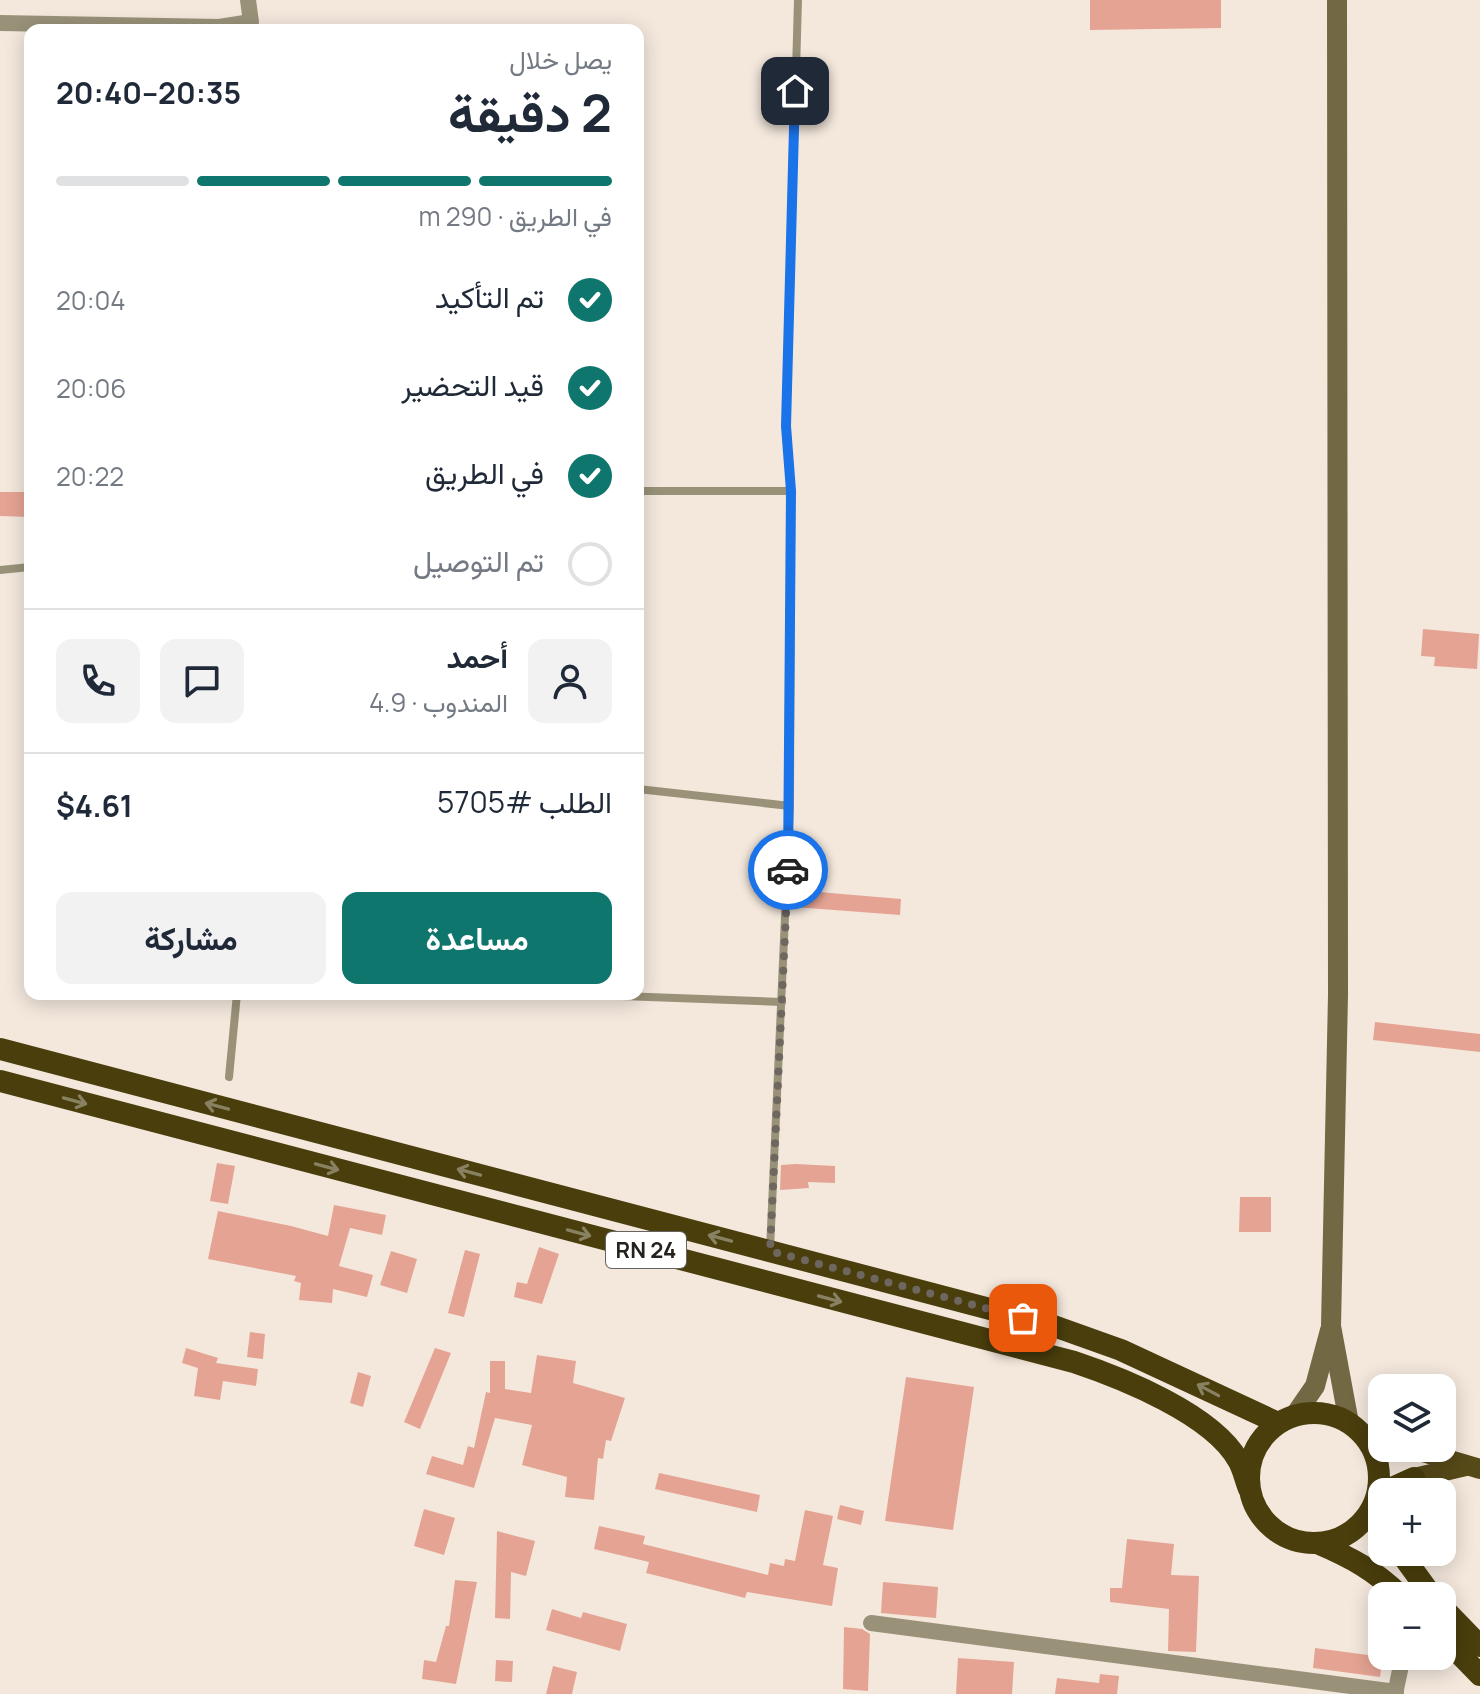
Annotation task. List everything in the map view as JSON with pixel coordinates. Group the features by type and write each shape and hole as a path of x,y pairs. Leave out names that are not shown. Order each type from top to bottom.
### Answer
{"highway":[{"name":"RN 24","path":"0,1049 1051,1325 1121,1350 1287,1419"},
{"name":"RN 24","path":"0,1081 1074,1362 1112,1375 1188,1414 1218,1437 1237,1458 1249,1489"},
{"path":"1368,1515 1351,1532 1335,1540 1298,1542 1273,1529 1255,1507 1249,1489 1248,1470 1254,1451 1264,1435 1287,1419 1314,1413 1332,1415 1365,1433 1374,1453 1379,1478"},
{"path":"1317,1543 1355,1559 1386,1582"},
{"path":"1456,1621 1480,1646"},
{"path":"1456,1650 1480,1675"}],"main road":[{"path":"1287,1419 1315,1386 1331,1326 1338,995 1337,0"},
{"path":"1331,1326 1365,1433"},
{"path":"1435,1478 1475,1467"}],"street":[{"path":"248,0 252,24"},
{"path":"0,23 55,24"},
{"path":"871,1623 1395,1693 1400,1670"}],"lane":[{"path":"770,1251 790,806 791,491 786,426 798,0"},
{"path":"644,491 791,491"},
{"path":"0,570 24,568"},
{"path":"644,790 790,806"},
{"path":"644,997 782,1002"},
{"path":"229,1077 236,1000"}],"building":[{"path":"1090,0 1221,0 1221,28 1090,30"},
{"path":"0,492 24,492 24,517 0,516"},
{"path":"1423,629 1479,634 1477,669 1434,666 1435,657 1421,656"},
{"path":"795,890 901,899 900,915 794,907"},
{"path":"1375,1022 1480,1034 1480,1052 1373,1040"},
{"path":"217,1163 235,1166 228,1204 210,1201"},
{"path":"781,1165 835,1166 835,1183 808,1182 809,1188 780,1190"},
{"path":"1240,1197 1271,1197 1271,1232 1239,1232"},
{"path":"334,1205 386,1215 382,1235 350,1228 339,1266 373,1275 367,1297 333,1289 332,1303 299,1300 301,1283 294,1281 296,1276 208,1259 218,1211 328,1236"},
{"path":"539,1247 559,1254 542,1304 514,1297 517,1282 527,1284"},
{"path":"465,1250 480,1254 464,1317 448,1313"},
{"path":"391,1251 417,1259 407,1293 380,1285"},
{"path":"250,1332 265,1334 263,1359 247,1357"},
{"path":"186,1348 218,1358 216,1363 258,1369 256,1386 223,1381 220,1400 194,1396 198,1368 182,1363"},
{"path":"435,1348 451,1353 420,1429 404,1422"},
{"path":"537,1355 576,1361 573,1383 625,1398 611,1441 606,1440 603,1459 598,1458 594,1500 565,1497 567,1477 522,1465 532,1425 495,1418 474,1488 426,1474 432,1456 463,1465 468,1446 474,1448 486,1392 490,1393 490,1361 505,1361 505,1389 531,1393"},
{"path":"358,1372 371,1376 363,1407 350,1403"},
{"path":"906,1377 974,1387 953,1530 885,1521"},
{"path":"659,1473 760,1495 757,1512 655,1489"},
{"path":"840,1505 864,1511 861,1525 837,1519"},
{"path":"424,1509 455,1518 444,1555 414,1546"},
{"path":"805,1510 833,1516 823,1565 838,1568 832,1606 747,1592 745,1598 646,1573 649,1562 594,1549 599,1526 645,1536 643,1544 768,1575 770,1563 784,1566 785,1559 795,1561"},
{"path":"497,1531 535,1541 526,1576 511,1572 510,1619 495,1618"},
{"path":"1127,1539 1174,1544 1171,1575 1199,1576 1196,1652 1168,1651 1169,1609 1110,1602 1110,1588 1122,1588"},
{"path":"455,1580 477,1582 456,1684 422,1679 424,1660 436,1662 446,1626 449,1626"},
{"path":"883,1582 938,1587 936,1618 881,1613"},
{"path":"552,1609 581,1618 583,1612 627,1624 620,1651 546,1630"},
{"path":"844,1627 862,1629 870,1634 868,1691 843,1689"},
{"path":"1315,1648 1368,1655 1368,1670 1381,1670 1380,1677 1313,1668"},
{"path":"958,1658 1014,1662 1012,1694 956,1694"},
{"path":"496,1660 513,1661 512,1682 495,1681"},
{"path":"553,1666 577,1672 572,1694 546,1694"},
{"path":"1100,1674 1119,1676 1117,1694 1055,1694 1057,1678 1099,1683"}],"way so far":[{"path":"788,870 770,1251 1023,1318"}],"route":[{"path":"788,870 791,491 786,426 795,91"}]}
